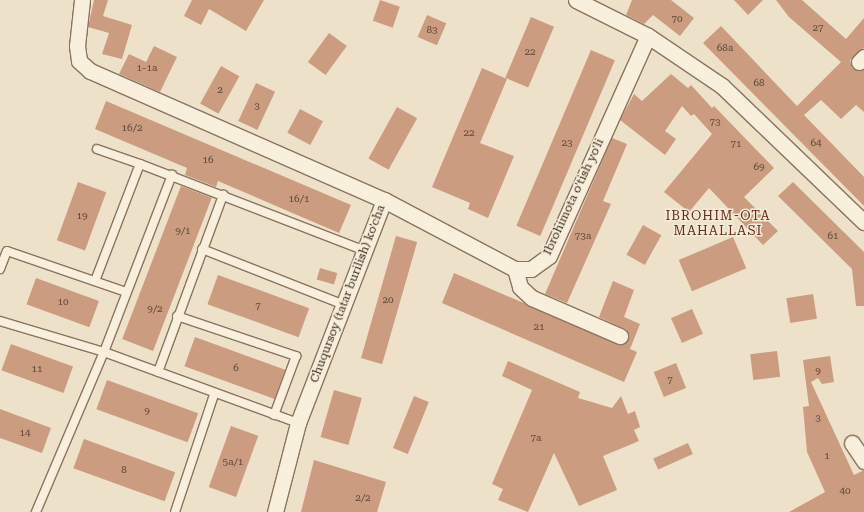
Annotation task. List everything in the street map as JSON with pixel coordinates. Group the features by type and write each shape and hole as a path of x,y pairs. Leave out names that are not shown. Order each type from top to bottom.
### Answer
{"street":[{"name":"Chuqursoy (tatar burilish) ko'cha","path":"82,0 77,46 79,61 90,71 384,200 298,423 275,512"},
{"path":"576,0 648,36 722,86 862,218"},
{"name":"Ibrohimota o'tish yo'li","path":"516,269 531,268 549,256 648,36"},
{"path":"384,200 516,269 520,287 526,294 620,336"},
{"path":"852,443 864,461"}],"lane":[{"path":"97,149 172,175 365,251"},
{"path":"95,281 140,164"},
{"path":"36,512 104,352 172,175"},
{"path":"158,372 177,316 223,195"},
{"path":"202,249 344,304"},
{"path":"0,269 7,251 126,292"},
{"path":"177,316 296,356 274,415"},
{"path":"0,321 104,352 214,395 298,423"},
{"path":"176,512 214,395"}],"building":[{"path":"94,0 108,0 103,16 132,25 122,59 102,54 109,33 88,27"},
{"path":"192,0 264,0 246,31 209,9 201,25 184,16"},
{"path":"380,0 400,7 393,28 373,21"},
{"path":"632,0 671,0 694,18 680,36 653,15 644,24 626,15"},
{"path":"734,0 763,0 748,15"},
{"path":"776,0 802,0 846,39 864,18 864,48 850,60 853,69 864,69 864,112 856,105 841,119 821,100 804,115 864,177 864,206 703,43 721,26 797,106 841,62 789,17"},
{"path":"427,15 446,23 437,45 418,37"},
{"path":"531,17 554,27 528,88 505,78"},
{"path":"329,33 347,46 326,75 308,62"},
{"path":"154,46 177,57 160,92 119,74 129,54 146,62"},
{"path":"591,50 615,60 540,236 516,226"},
{"path":"221,66 239,76 219,114 200,104"},
{"path":"482,68 507,79 480,143 514,156 488,218 468,209 470,203 432,187"},
{"path":"671,74 688,88 691,85 712,108 714,106 774,168 744,197 778,231 763,245 709,188 689,212 664,192 712,134 694,114 691,116 682,106 665,131 676,139 665,155 620,120 634,94 642,101"},
{"path":"256,83 275,92 257,130 238,121"},
{"path":"106,101 351,205 339,233 218,181 216,187 185,175 187,168 95,129"},
{"path":"397,107 417,118 389,170 368,159"},
{"path":"300,109 323,121 310,145 287,133"},
{"path":"612,138 627,144 603,201 611,204 567,303 545,294"},
{"path":"78,182 106,192 85,251 57,240"},
{"path":"793,182 864,252 864,306 856,306 852,269 778,196"},
{"path":"181,186 212,198 153,351 122,339"},
{"path":"643,225 661,235 645,265 627,255"},
{"path":"396,236 417,242 382,364 361,358"},
{"path":"733,237 746,268 692,291 679,260"},
{"path":"320,268 337,273 334,284 317,280"},
{"path":"454,273 621,345 628,339 627,330 599,317 613,281 634,290 624,317 640,324 630,349 637,352 624,382 442,303"},
{"path":"218,275 309,308 299,337 207,304"},
{"path":"36,278 99,301 89,327 26,304"},
{"path":"813,294 817,319 790,323 786,298"},
{"path":"692,309 703,334 682,343 671,318"},
{"path":"195,337 285,370 275,399 184,366"},
{"path":"11,344 73,367 63,393 1,370"},
{"path":"777,351 780,377 753,380 750,354"},
{"path":"830,356 834,382 822,384 818,378 811,382 854,475 864,470 864,512 789,512 825,492 807,452 803,407 809,406 803,360"},
{"path":"508,361 580,392 578,398 612,408 621,396 628,414 635,411 640,427 634,430 639,441 603,456 617,490 579,506 554,453 528,512 498,500 503,489 492,484 532,390 502,376"},
{"path":"676,363 686,388 664,397 654,372"},
{"path":"107,380 198,413 188,442 96,409"},
{"path":"334,390 362,398 348,445 320,437"},
{"path":"414,396 429,402 408,454 393,448"},
{"path":"0,409 51,428 42,453 0,438"},
{"path":"231,426 258,436 236,497 209,487"},
{"path":"84,439 175,472 165,501 73,468"},
{"path":"688,443 693,454 658,469 653,458"},
{"path":"314,460 386,482 377,512 301,512"}],"district":[{"name":"IBROHIM-OTA MAHALLASI","path":"718,224"}]}
